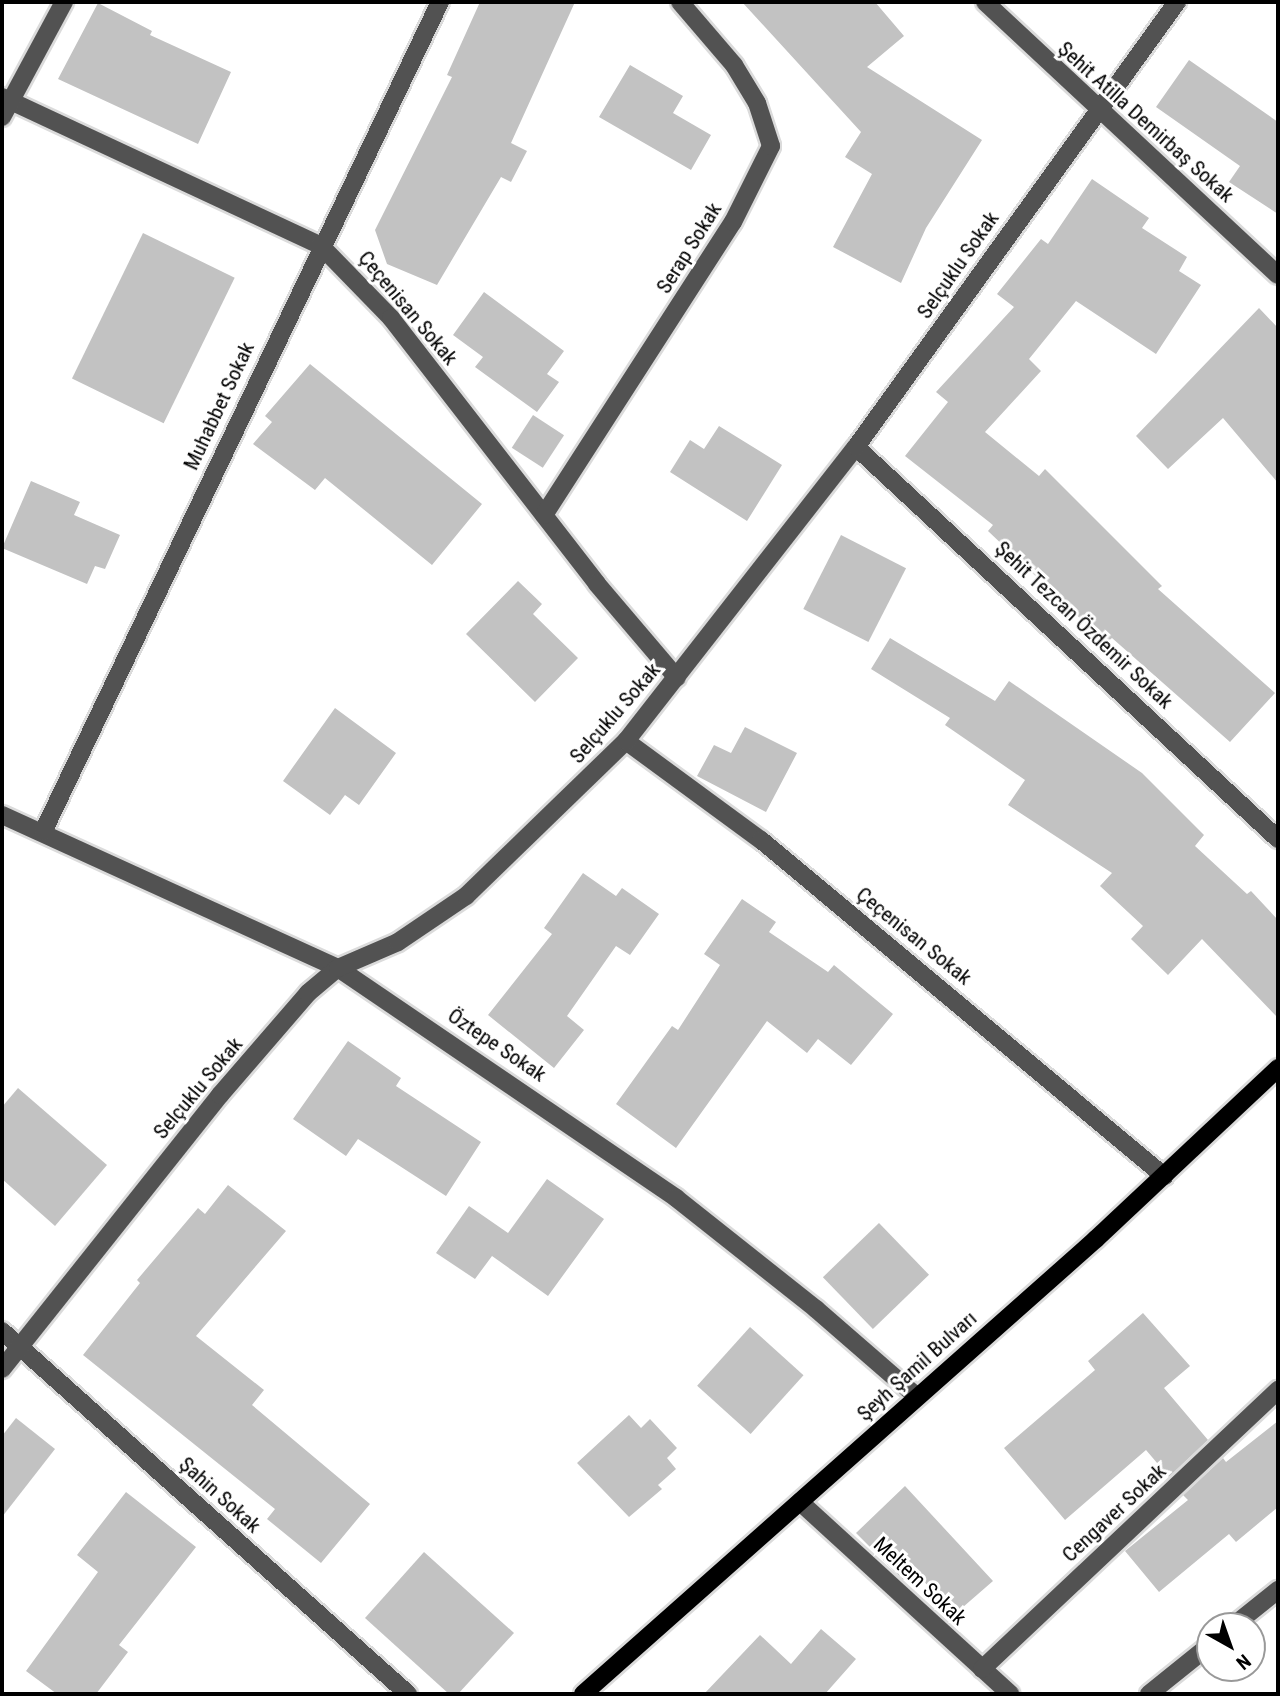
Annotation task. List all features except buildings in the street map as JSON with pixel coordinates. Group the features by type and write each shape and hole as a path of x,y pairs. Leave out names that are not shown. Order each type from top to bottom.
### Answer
{"main road":[{"name":"Şeyh Şamil Bulvarı","path":"583,1694 1164,1176 1278,1068"}],"street":[{"path":"5,105 64,2"},
{"name":"Muhabbet Sokak","path":"43,832 320,245 440,2"},
{"name":"Serap Sokak","path":"544,515 733,222 771,146 767,127 746,84 680,2"},
{"name":"Şehit Atilla Demirbaş Sokak","path":"985,2 1278,275"},
{"name":"Selçuklu Sokak","path":"2,1369 220,1095 308,993 338,968 398,942 466,896 626,741 856,447 1097,108 1177,2"},
{"name":"Çeçenisan Sokak","path":"5,105 320,245 391,318 544,515 677,678"},
{"name":"Şehit Tezcan Özdemir Sokak","path":"856,447 1278,839"},
{"name":"Çeçenisan Sokak","path":"626,741 761,840 1164,1176"},
{"name":"Öztepe Sokak","path":"2,815 338,968 676,1198 916,1396"},
{"name":"Şahin Sokak","path":"2,1331 408,1694"},
{"name":"Cengaver Sokak","path":"982,1669 1278,1390"},
{"name":"Meltem Sokak","path":"800,1502 1010,1694"},
{"path":"1250,1612 1278,1590"},
{"path":"1149,1694 1196,1656"}]}
